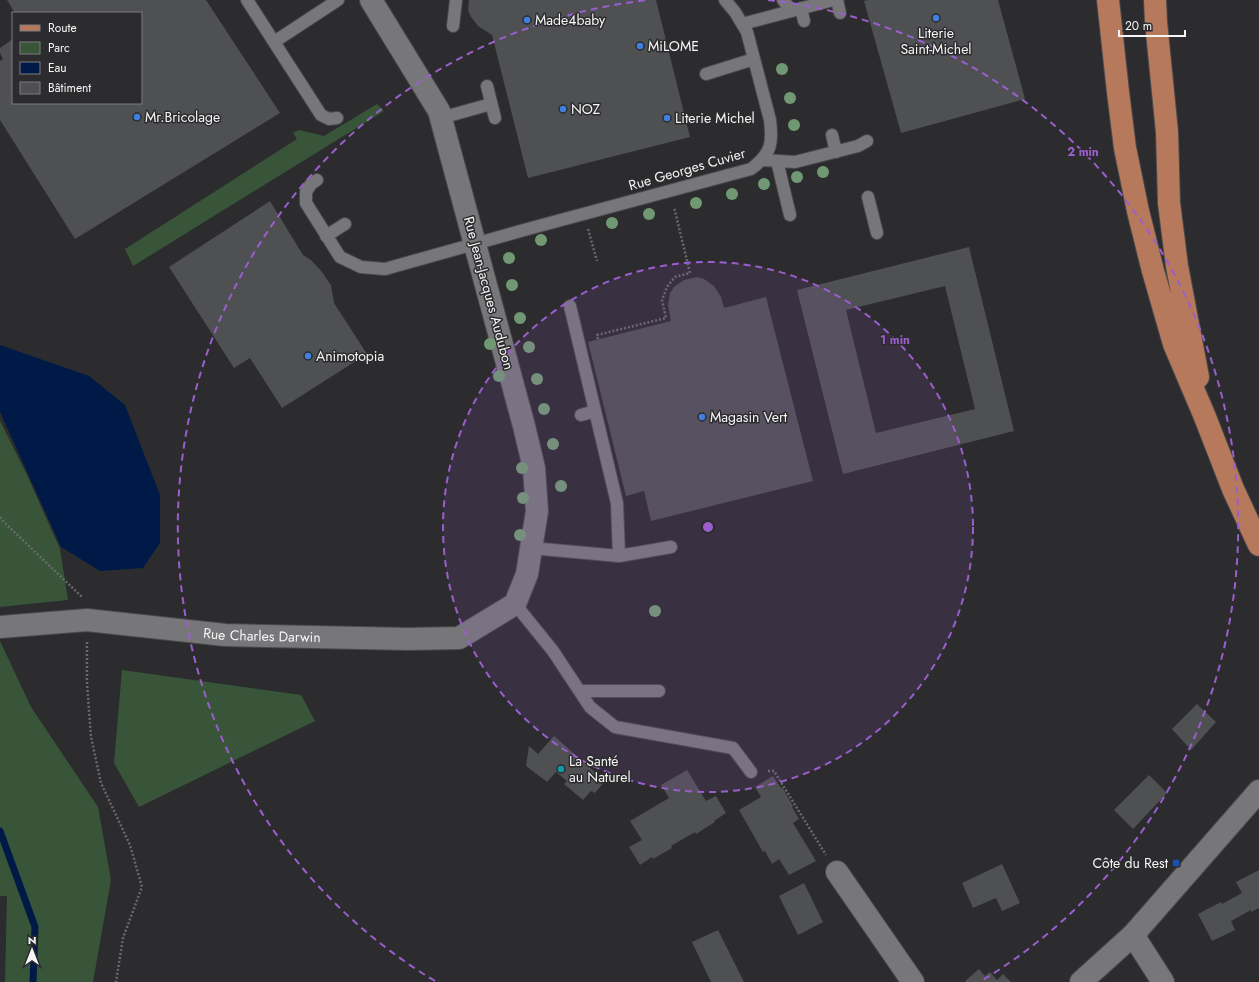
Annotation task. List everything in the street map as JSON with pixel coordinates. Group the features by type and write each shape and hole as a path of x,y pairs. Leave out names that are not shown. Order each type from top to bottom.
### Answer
{"main road":[{"path":"1108,0 1125,148 1138,211 1153,271 1174,344 1206,417 1232,489 1259,545"},
{"path":"1155,0 1167,132 1169,203 1176,266 1206,417"}],"street":[{"name":"Rue Jean-Jacques Audubon","path":"371,0 440,111 524,426 534,468 537,511 527,574 515,604"},
{"name":"Rue Charles Darwin","path":"0,627 87,620 225,635 408,640 459,638 515,604"},
{"path":"1081,982 1133,935 1259,790"},
{"path":"837,872 914,982"},
{"path":"1133,935 1163,982"}],"lane":[{"path":"274,42 338,0"},
{"path":"453,26 456,0"},
{"name":"Rue Georges Cuvier","path":"317,180 311,184 306,192 306,203 340,257 361,267 385,269 474,243 751,169 763,160 769,147 772,134 770,120 747,32 735,12 725,0"},
{"path":"783,0 797,10 804,21"},
{"path":"742,24 833,0"},
{"path":"837,0 840,13"},
{"path":"251,1 274,42 303,76 321,115 329,119 337,118"},
{"path":"706,74 754,59"},
{"path":"487,86 494,118"},
{"path":"441,118 491,104"},
{"path":"832,135 836,152"},
{"path":"763,160 795,162 858,146 867,142"},
{"path":"777,161 790,215"},
{"path":"868,197 877,233"},
{"path":"326,236 345,224"},
{"path":"570,306 617,503 619,556"},
{"path":"581,415 595,411"},
{"path":"531,548 619,556 671,547"},
{"path":"515,604 553,651 590,707 615,727 733,748 751,772"},
{"path":"580,691 659,691"}],"path":[{"path":"598,339 598,335 666,318 662,300 667,287 675,277 690,273 673,203"},
{"path":"584,213 597,262"},
{"path":"0,517 83,598 87,620 87,691 91,737 101,783 130,845 142,887 123,938 116,982"},
{"path":"751,772 774,770 837,872"}],"green space":[{"path":"377,104 384,111 133,266 125,249 297,139 293,133 299,130 324,136"},
{"path":"0,421 26,473 60,549 68,600 0,607"},
{"path":"0,641 31,707 98,807 111,880 93,982 5,982 7,896 0,896"},
{"path":"122,670 301,695 315,721 139,807 114,763"}],"water":[{"path":"0,345 89,376 125,405 160,495 160,543 143,568 100,571 61,547 0,412"}],"building":[{"name":"Mr.Bricolage","path":"7,0 206,0 280,113 75,239 0,120 0,61 3,59 0,53 0,48 12,40 12,104 142,104 142,12 14,12"},
{"path":"469,0 656,0 690,137 528,178 492,35 478,26 471,17 468,10"},
{"path":"998,0 1025,99 901,133 864,1"},
{"path":"270,201 303,255 311,260 331,285 334,303 367,354 282,408 250,358 234,368 169,267"},
{"path":"969,247 1014,431 843,474 797,290","holes":["945,286 975,409 876,433 846,310"]},
{"name":"Magasin Vert","path":"697,277 704,279 714,286 721,297 724,308 766,297 813,481 651,521 644,491 626,496 588,342 671,321 668,305 670,293 674,287 684,280"},
{"path":"1197,704 1216,722 1191,750 1172,729"},
{"name":"La Santé au Naturel","path":"554,736 605,781 595,793 591,791 583,800 564,784 567,781 556,772 547,782 526,766 529,746 538,754"},
{"path":"687,770 706,801 716,796 726,813 696,834 695,832 671,846 672,848 653,859 652,857 640,865 629,847 642,840 630,821 669,798 661,785"},
{"path":"1149,775 1167,793 1133,829 1114,810"},
{"path":"773,776 781,788 782,787 793,806 792,807 799,819 793,823 816,861 789,875 779,859 772,864 765,851 763,852 739,810 761,797 755,787"},
{"path":"1002,864 1020,903 1002,911 996,898 973,908 962,883"},
{"path":"1259,870 1259,908 1251,912 1251,910 1231,921 1235,930 1212,941 1198,914 1221,902 1222,904 1242,893 1236,882"},
{"path":"804,883 823,922 798,935 779,896"},
{"path":"718,930 744,982 711,982 692,942"},
{"path":"979,969 985,976 990,972 997,980 1003,974 1011,982 965,981"}],"waterway":[{"path":"0,831 35,927 33,982"}],"place":[{"name":"Literie Saint-Michel","path":"936,18"},
{"name":"Made4baby","path":"527,20"},
{"name":"MiLOME","path":"640,46"},
{"name":"NOZ","path":"563,109"},
{"name":"Mr.Bricolage","path":"137,117"},
{"name":"Literie Michel","path":"667,118"},
{"name":"Animotopia","path":"308,356"},
{"name":"Magasin Vert","path":"702,417"},
{"name":"La Santé au Naturel","path":"561,769"},
{"name":"Côte du Rest","path":"1176,863"}]}
